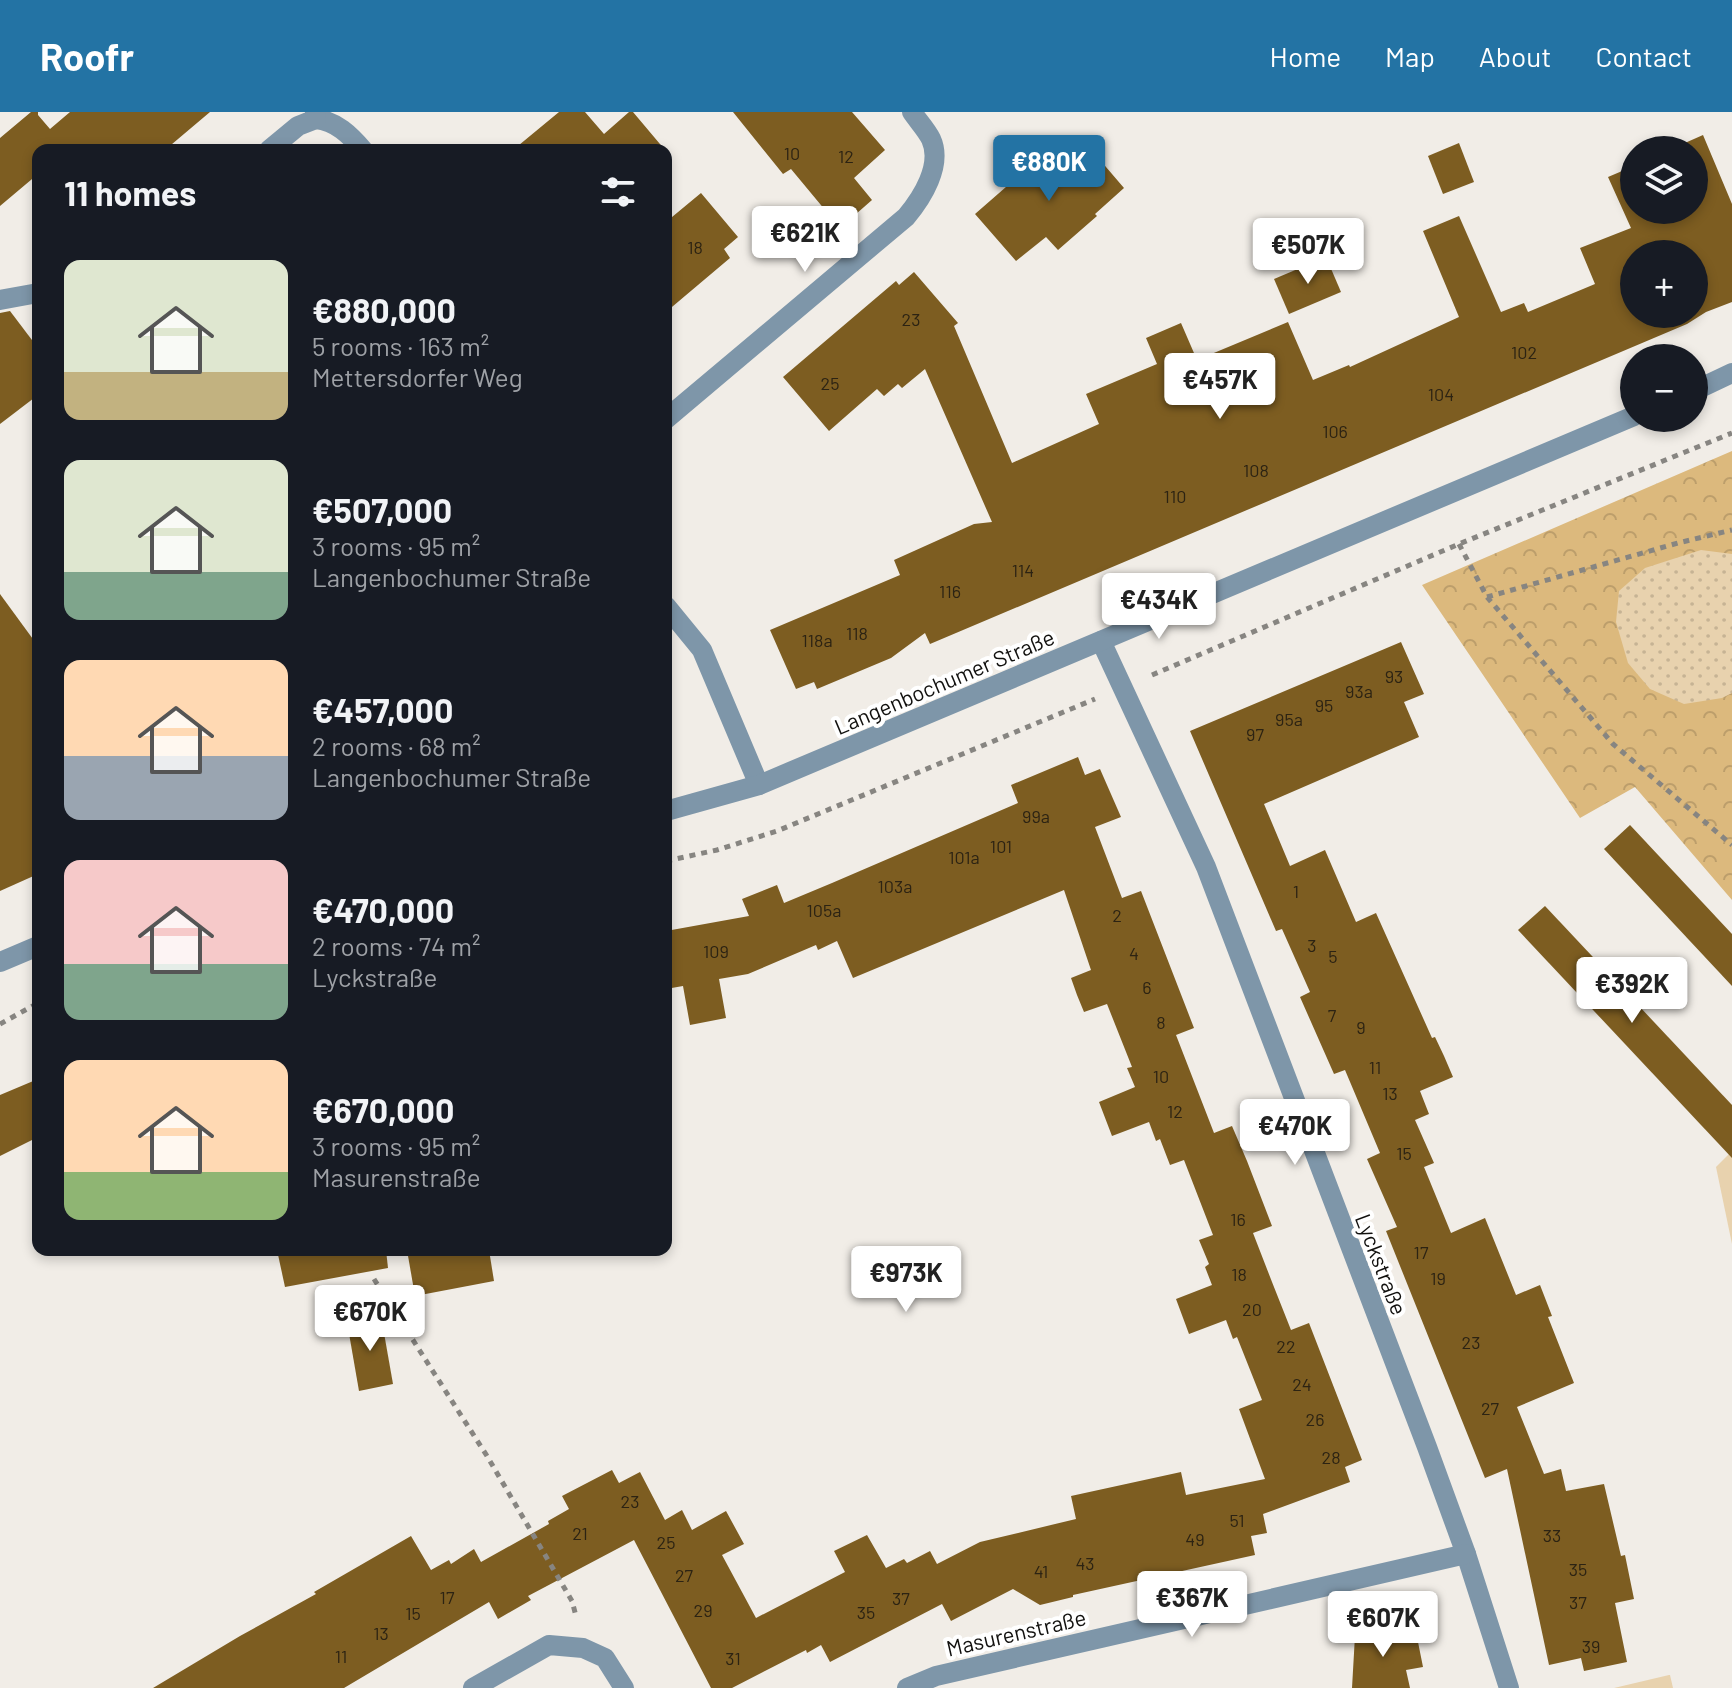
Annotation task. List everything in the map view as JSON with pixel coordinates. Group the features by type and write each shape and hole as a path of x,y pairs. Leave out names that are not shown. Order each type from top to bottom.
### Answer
{"street":[{"path":"672,414 914,208 930,177 935,157 930,136 912,112"},
{"path":"276,144 316,116 339,127 357,144"},
{"path":"0,300 32,294"},
{"path":"1708,384 1732,373"},
{"name":"Langenbochumer Straße","path":"672,809 759,785 1620,422"},
{"path":"672,613 702,650 759,785"},
{"name":"Lyckstraße","path":"1101,641 1206,867 1427,1447 1466,1554 1509,1688"},
{"path":"0,962 32,949"},
{"name":"Masurenstraße","path":"907,1688 936,1676 1466,1554"},
{"path":"473,1688 549,1645 583,1648 605,1658 624,1688"}],"path":[{"path":"672,860 717,850 777,831 1459,544 1732,433"},
{"path":"1487,597 1732,530"},
{"path":"1459,544 1487,597 1613,744 1732,845"},
{"path":"0,1024 32,1006"},
{"path":"374,1279 487,1456 572,1601 583,1648"}],"shaded area":[{"path":"1701,550 1732,554 1732,693 1722,698 1684,704 1650,689 1628,663 1616,622 1619,591 1645,568"},
{"path":"1732,1151 1732,1244 1716,1167"},
{"path":"1669,1675 1673,1688 1614,1688"}],"green space":[{"path":"1732,451 1732,900 1635,787 1580,818 1422,585"}],"building":[{"path":"31,112 38,112 50,129 70,112 210,112 172,144 32,144 32,179 0,206 0,138"},
{"path":"559,112 585,112 604,134 629,112 633,112 660,144 520,144"},
{"path":"733,112 852,112 885,150 854,178 872,200 840,228 791,169 783,174"},
{"path":"1459,143 1474,182 1443,194 1428,156"},
{"path":"1088,146 1124,188 1058,250 1046,237 1016,261 975,214 1044,154 1059,171"},
{"path":"1708,147 1732,204 1732,302 1708,311 1708,240 1620,240 1620,328 1678,328 1640,344 1620,344 1620,352 930,644 925,633 891,658 817,689 814,682 796,689 770,630 900,575 894,560 974,524 992,522 925,369 902,388 898,384 884,396 877,389 829,431 783,377 896,281 899,285 914,272 958,323 954,326 1012,463 1099,424 1086,394 1157,364 1146,338 1181,323 1197,360 1288,322 1313,380 1350,367 1459,317 1423,231 1459,216 1501,312 1524,303 1528,312 1595,284 1580,248 1631,228 1629,224 1708,224"},
{"path":"1620,172 1620,204 1608,177"},
{"path":"701,193 738,237 724,249 730,258 672,307 672,217"},
{"path":"1326,257 1341,292 1289,314 1274,279"},
{"path":"10,311 32,340 32,400 0,424 0,313"},
{"path":"0,594 32,638 32,877 0,891"},
{"path":"1401,642 1424,694 1404,702 1419,737 1264,804 1290,866 1325,850 1356,922 1376,913 1432,1038 1435,1037 1444,1056 1453,1077 1420,1091 1429,1114 1415,1120 1434,1163 1424,1167 1451,1233 1485,1218 1516,1295 1540,1285 1552,1316 1548,1317 1574,1383 1517,1407 1544,1474 1561,1469 1566,1491 1604,1484 1634,1599 1615,1603 1627,1662 1584,1671 1581,1658 1549,1665 1507,1469 1485,1478 1386,1231 1397,1227 1367,1159 1380,1153 1345,1070 1334,1074 1300,997 1310,992 1282,929 1276,931 1190,731"},
{"path":"1078,757 1085,775 1100,769 1121,817 1095,827 1122,898 1141,891 1194,1028 1176,1035 1214,1133 1232,1126 1247,1161 1272,1226 1253,1233 1291,1330 1309,1323 1362,1460 1345,1467 1350,1482 1263,1514 1267,1533 1251,1536 1255,1555 1040,1605 1013,1589 951,1621 942,1604 830,1662 821,1645 732,1688 711,1688 634,1540 528,1596 531,1600 498,1619 489,1602 344,1688 153,1688 411,1536 431,1570 449,1560 451,1564 474,1549 481,1562 549,1524 548,1521 569,1509 562,1496 612,1470 619,1483 640,1472 665,1520 682,1510 692,1530 726,1511 744,1544 722,1555 756,1618 845,1572 834,1551 867,1535 886,1568 904,1559 907,1563 930,1551 937,1564 980,1542 1076,1519 1071,1496 1181,1472 1186,1495 1265,1479 1239,1409 1262,1400 1237,1337 1233,1339 1226,1320 1189,1334 1176,1299 1212,1285 1205,1267 1209,1264 1199,1240 1213,1235 1184,1160 1170,1165 1160,1139 1156,1141 1149,1122 1112,1136 1099,1102 1135,1087 1127,1068 1132,1067 1107,1004 1084,1012 1077,995 1071,978 1091,970 1064,890 853,978 837,941 818,950 816,945 748,974 719,979 726,1018 690,1025 683,986 672,988 672,930 749,916 742,899 777,885 784,903 832,883 1018,803 1011,785"},
{"path":"1630,825 1732,934 1732,986 1604,849"},
{"path":"1545,906 1732,1105 1732,1158 1518,930"},
{"path":"32,1082 32,1140 0,1156 0,1095"},
{"path":"278,1256 387,1256 388,1268 285,1287"},
{"path":"408,1256 490,1256 494,1281 415,1296"},
{"path":"381,1316 393,1384 359,1391 347,1322"},
{"path":"1356,1618 1390,1638 1416,1632 1423,1667 1406,1670 1410,1688 1352,1688"}]}
